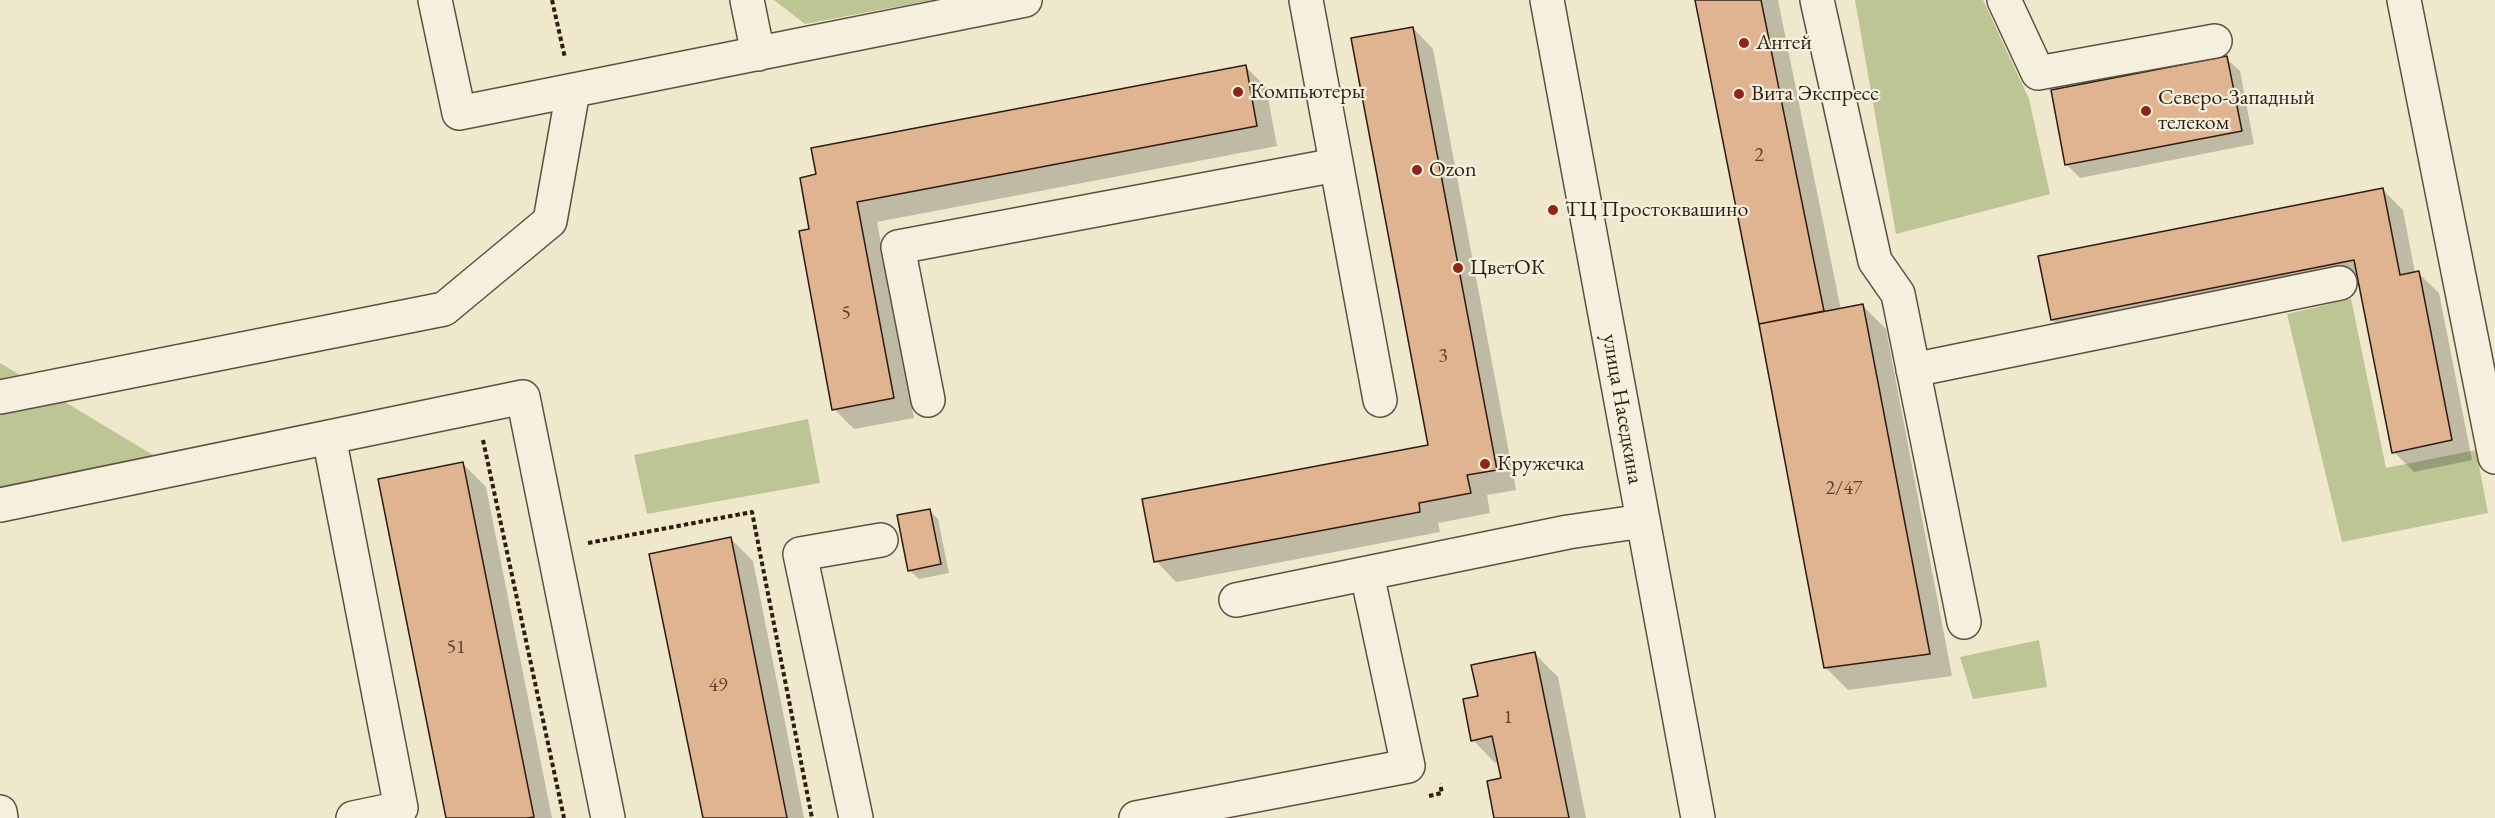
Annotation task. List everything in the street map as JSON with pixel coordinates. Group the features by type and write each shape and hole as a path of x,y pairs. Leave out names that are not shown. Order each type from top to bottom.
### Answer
{"street":[{"path":"435,0 459,114 1025,0"},
{"path":"747,0 758,54"},
{"path":"1306,0 1380,400"},
{"name":"улица Наседкина","path":"1547,0 1698,818"},
{"path":"1817,0 1875,261 1898,294 1964,622"},
{"path":"2004,0 2038,73 2215,41"},
{"path":"2404,0 2486,359 2495,457"},
{"path":"0,397 444,309 550,221 573,91"},
{"path":"928,400 898,247 1336,165"},
{"path":"1913,370 2340,283"},
{"path":"0,505 523,398 608,818"},
{"path":"329,437 401,808 353,818"},
{"path":"1236,600 1568,532 1643,521"},
{"path":"856,818 800,554 881,540"},
{"path":"1136,818 1408,766 1367,574"},
{"path":"0,812 1,818"}],"path":[{"path":"552,0 573,91"},
{"path":"476,407 564,818"},
{"path":"582,544 752,512 812,818"},
{"path":"1418,798 1442,794 1439,782"}],"green space":[{"path":"774,0 932,0 805,24"},
{"path":"1855,0 1983,0 2029,99 2050,194 1896,234"},
{"path":"2351,299 2386,468 2476,450 2488,513 2342,542 2287,314"},
{"path":"0,363 168,464 0,498"},
{"path":"808,419 820,483 647,514 634,455"},
{"path":"2039,640 2047,687 1973,699 1960,657"}],"building":[{"path":"1695,0 1761,0 1824,311 1759,324"},
{"path":"1413,27 1497,470 1467,475 1471,493 1419,503 1420,512 1154,562 1142,499 1428,445 1351,38"},
{"name":"Северо-Западный телеком","path":"2227,56 2242,131 2065,165 2051,90"},
{"path":"1246,65 1257,126 857,202 894,398 832,410 799,231 809,229 800,178 816,174 811,148"},
{"path":"2383,188 2400,275 2419,271 2452,440 2392,453 2354,260 2051,320 2038,256"},
{"path":"1863,304 1930,654 1824,668 1759,324"},
{"path":"463,462 534,817 446,818 378,479"},
{"path":"930,509 941,564 908,571 897,515"},
{"path":"731,537 787,818 703,818 649,554"},
{"path":"1535,652 1569,818 1494,818 1487,781 1501,778 1492,736 1471,741 1463,699 1478,696 1471,665"}],"place":[{"name":"Антей","path":"1744,43"},
{"name":"Компьютеры","path":"1238,92"},
{"name":"Вита Экспресс","path":"1739,94"},
{"name":"Северо-Западный телеком","path":"2146,111"},
{"name":"Ozon","path":"1417,170"},
{"name":"ТЦ Простоквашино","path":"1553,210"},
{"name":"ЦветОК","path":"1458,268"},
{"name":"Кружечка","path":"1485,464"}]}
